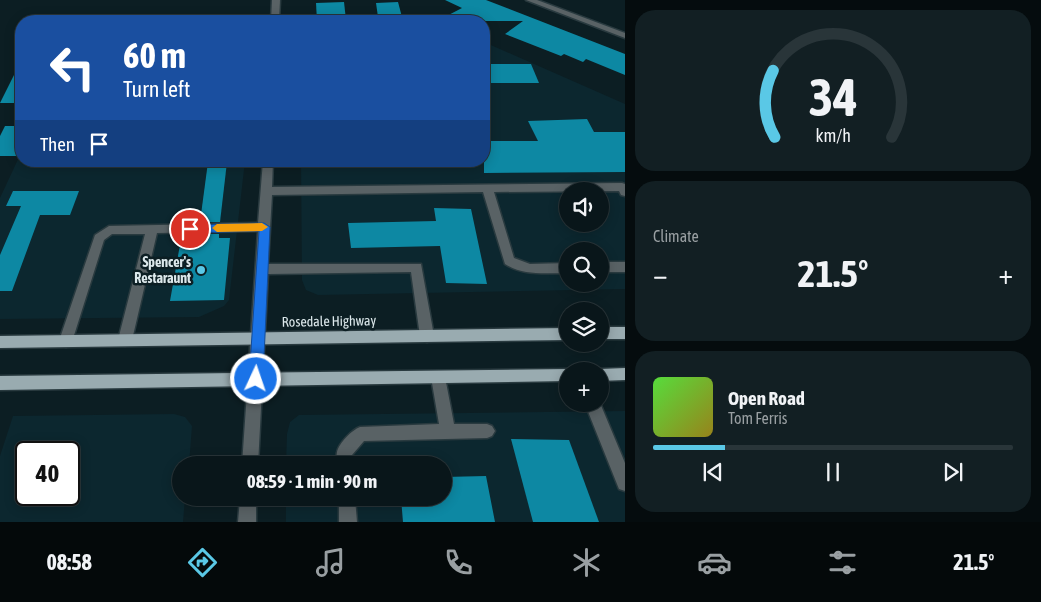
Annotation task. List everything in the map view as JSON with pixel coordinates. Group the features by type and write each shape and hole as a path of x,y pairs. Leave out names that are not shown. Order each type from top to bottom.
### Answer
{"main road":[{"path":"609,333 625,333"},
{"name":"Rosedale Highway","path":"0,342 559,334"},
{"path":"609,375 625,374"},
{"path":"0,383 559,375"}],"street":[{"path":"275,15 276,0"},
{"path":"530,0 625,36"},
{"path":"251,456 268,167"},
{"path":"266,191 486,188 624,189"},
{"path":"486,188 509,261 517,267 530,269 559,268"},
{"path":"66,341 99,238 109,230 264,227"},
{"path":"125,340 152,230"},
{"path":"262,269 417,267 427,336"},
{"path":"609,267 625,267"},
{"path":"438,377 448,432"},
{"path":"596,412 625,483"},
{"path":"344,456 344,453 360,434 487,431"},
{"path":"246,522 247,506"},
{"path":"347,506 348,522"}],"shaded area":[{"path":"490,45 625,104 625,289 609,289 609,242 559,242 559,290 318,295 306,290 302,280 301,167 490,167"},
{"path":"15,166 244,167 229,300 224,306 199,317 0,319 0,198"},
{"path":"625,411 625,522 286,522 286,506 452,506 452,456 286,456 287,434 290,422 299,415"},
{"path":"174,414 185,417 192,426 190,456 172,456 172,506 184,506 183,522 0,522 0,456 13,416"}],"building":[{"path":"445,0 486,0 625,54 625,75 586,59 583,62 564,54 561,56 505,34 523,21 490,21 490,15 449,15 462,8"},
{"path":"344,2 345,15 317,15 316,3"},
{"path":"398,2 401,15 378,15 376,3"},
{"path":"490,64 531,64 539,83 490,83"},
{"path":"15,73 15,103 0,103"},
{"path":"587,119 594,132 625,132 625,172 484,173 484,167 490,167 490,141 538,141 528,121"},
{"path":"5,126 15,126 15,156 0,156 0,136"},
{"path":"207,167 226,167 220,222 200,222"},
{"path":"13,191 79,191 70,215 40,215 12,291 0,291 0,255 21,206 6,206"},
{"path":"434,208 471,209 487,284 446,283 440,246 351,248 348,223 436,221"},
{"name":"Spencer's Restaraunt","path":"198,234 219,234 219,238 230,238 224,300 170,301 181,239 197,239"},
{"path":"511,439 569,440 599,522 533,522"},
{"path":"486,476 495,522 403,522 402,506 452,506 452,477"}],"slow traffic":[{"path":"217,228 262,227"}],"place":[{"name":"Spencer's Restaraunt","path":"201,270"}],"route":[{"path":"190,229 264,227 256,379"}]}
